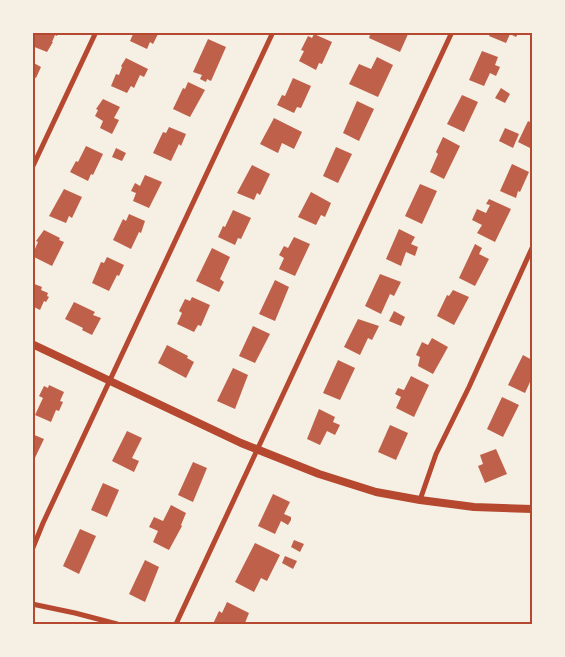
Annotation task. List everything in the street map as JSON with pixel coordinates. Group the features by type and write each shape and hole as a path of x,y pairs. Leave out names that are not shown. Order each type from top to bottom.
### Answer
{"street":[{"path":"32,168 96,32"},
{"path":"32,550 273,32"},
{"path":"176,624 452,32"},
{"path":"420,500 436,454 469,387 532,248"},
{"path":"32,344 258,450 319,474 376,492 420,500 474,507 532,509"},
{"path":"32,604 117,624"}],"building":[{"path":"36,32 58,32 47,52 32,46"},
{"path":"134,32 159,32 153,44 150,42 147,49 130,41"},
{"path":"371,32 409,32 400,52 369,38"},
{"path":"491,32 519,32 516,37 510,34 506,43 489,36"},
{"path":"314,34 332,42 322,64 319,63 316,70 299,61 304,51 301,50 308,36 312,38"},
{"path":"208,39 226,47 211,81 207,79 206,82 200,79 202,75 193,72"},
{"path":"482,51 498,57 495,65 500,67 496,76 490,73 484,86 469,80"},
{"path":"377,57 393,65 378,97 349,84 359,64 371,69"},
{"path":"126,58 148,69 144,77 140,75 134,88 131,86 127,93 111,86 116,74 119,75 121,66"},
{"path":"32,62 41,67 36,78 34,77 32,80"},
{"path":"293,78 311,86 301,108 297,107 294,113 277,105 282,95 285,96"},
{"path":"188,82 205,90 190,117 173,109"},
{"path":"501,88 510,94 505,103 495,98"},
{"path":"462,95 478,102 464,132 447,124"},
{"path":"103,99 120,107 114,118 119,120 112,134 100,128 103,121 95,116 98,110 96,109"},
{"path":"357,101 374,109 359,141 343,133"},
{"path":"532,117 532,149 518,142 528,121 530,122"},
{"path":"274,118 302,132 294,149 282,143 278,153 260,144"},
{"path":"169,127 186,134 171,161 153,153 163,132 166,133"},
{"path":"505,128 519,134 513,148 499,141"},
{"path":"443,137 460,146 444,179 430,172"},
{"path":"86,146 103,154 88,181 70,172 76,161 78,162"},
{"path":"336,147 352,154 338,183 323,176"},
{"path":"116,148 126,153 122,161 112,157"},
{"path":"512,164 529,172 516,198 500,191"},
{"path":"252,165 270,174 260,195 257,193 254,200 237,193"},
{"path":"145,175 162,182 149,208 133,201 136,193 131,191 135,183 140,186"},
{"path":"420,184 437,191 422,224 405,216"},
{"path":"64,189 82,197 72,218 69,216 66,223 49,216"},
{"path":"311,192 331,203 325,217 321,215 316,225 298,217"},
{"path":"489,199 511,209 495,242 477,233 482,225 472,220 477,209 486,213 490,205 486,204"},
{"path":"233,210 251,218 241,239 238,238 235,245 218,237"},
{"path":"129,214 145,221 141,233 139,232 131,249 113,240 123,219 126,221"},
{"path":"399,229 415,237 411,244 418,247 415,256 406,252 401,266 386,259"},
{"path":"44,230 64,242 52,266 32,256 38,242 36,241"},
{"path":"294,237 310,244 295,276 279,269 284,258 279,255 284,246 288,248"},
{"path":"475,244 482,248 479,254 489,259 475,286 459,278"},
{"path":"212,248 230,257 220,279 224,282 219,292 196,281"},
{"path":"107,257 124,265 109,291 92,283 101,262 104,263"},
{"path":"380,274 401,282 394,296 390,294 381,314 365,306"},
{"path":"275,280 289,287 275,321 259,314"},
{"path":"32,283 42,287 41,290 48,293 47,296 49,297 46,302 44,301 40,310 32,306"},
{"path":"453,290 469,297 454,325 437,316 447,295 449,296"},
{"path":"192,297 210,305 201,326 198,325 194,332 177,324 182,313 179,311 185,299 190,301"},
{"path":"74,302 95,312 93,315 101,318 92,335 65,319"},
{"path":"394,311 405,317 401,326 389,321"},
{"path":"358,319 379,326 372,340 368,338 360,355 344,347"},
{"path":"253,326 270,334 255,363 239,356"},
{"path":"432,338 448,347 433,374 418,366 420,357 416,355 422,342 428,345"},
{"path":"167,345 188,356 187,358 194,362 186,378 158,363"},
{"path":"523,355 532,360 532,383 530,382 525,393 508,385"},
{"path":"338,360 355,368 340,400 323,393"},
{"path":"233,368 248,375 235,409 217,401"},
{"path":"411,376 429,385 414,417 396,408 401,397 395,394 398,388 404,390"},
{"path":"49,385 64,392 60,401 63,402 59,411 56,410 51,422 35,415 43,398 39,396 44,386 48,388"},
{"path":"502,397 519,405 503,437 487,429"},
{"path":"319,409 335,417 333,422 340,425 335,435 327,431 320,445 307,439"},
{"path":"390,425 408,433 396,460 378,452"},
{"path":"127,431 142,438 132,458 139,461 134,472 112,461"},
{"path":"32,434 44,439 32,464"},
{"path":"496,449 507,474 485,483 478,466 483,464 480,455"},
{"path":"193,462 207,468 193,502 178,495"},
{"path":"103,483 119,490 107,517 91,510"},
{"path":"273,494 290,502 284,514 291,517 288,525 281,521 275,534 258,526"},
{"path":"171,505 186,513 182,526 169,550 153,542 158,531 149,527 154,517 163,521"},
{"path":"80,529 96,536 79,574 63,566"},
{"path":"294,540 304,544 300,552 291,547"},
{"path":"255,543 280,555 267,581 261,578 254,592 235,582"},
{"path":"285,556 297,561 293,569 282,563"},
{"path":"145,560 159,567 145,602 129,594"},
{"path":"227,602 249,613 245,623 248,624 213,624 219,611 222,613"}]}
